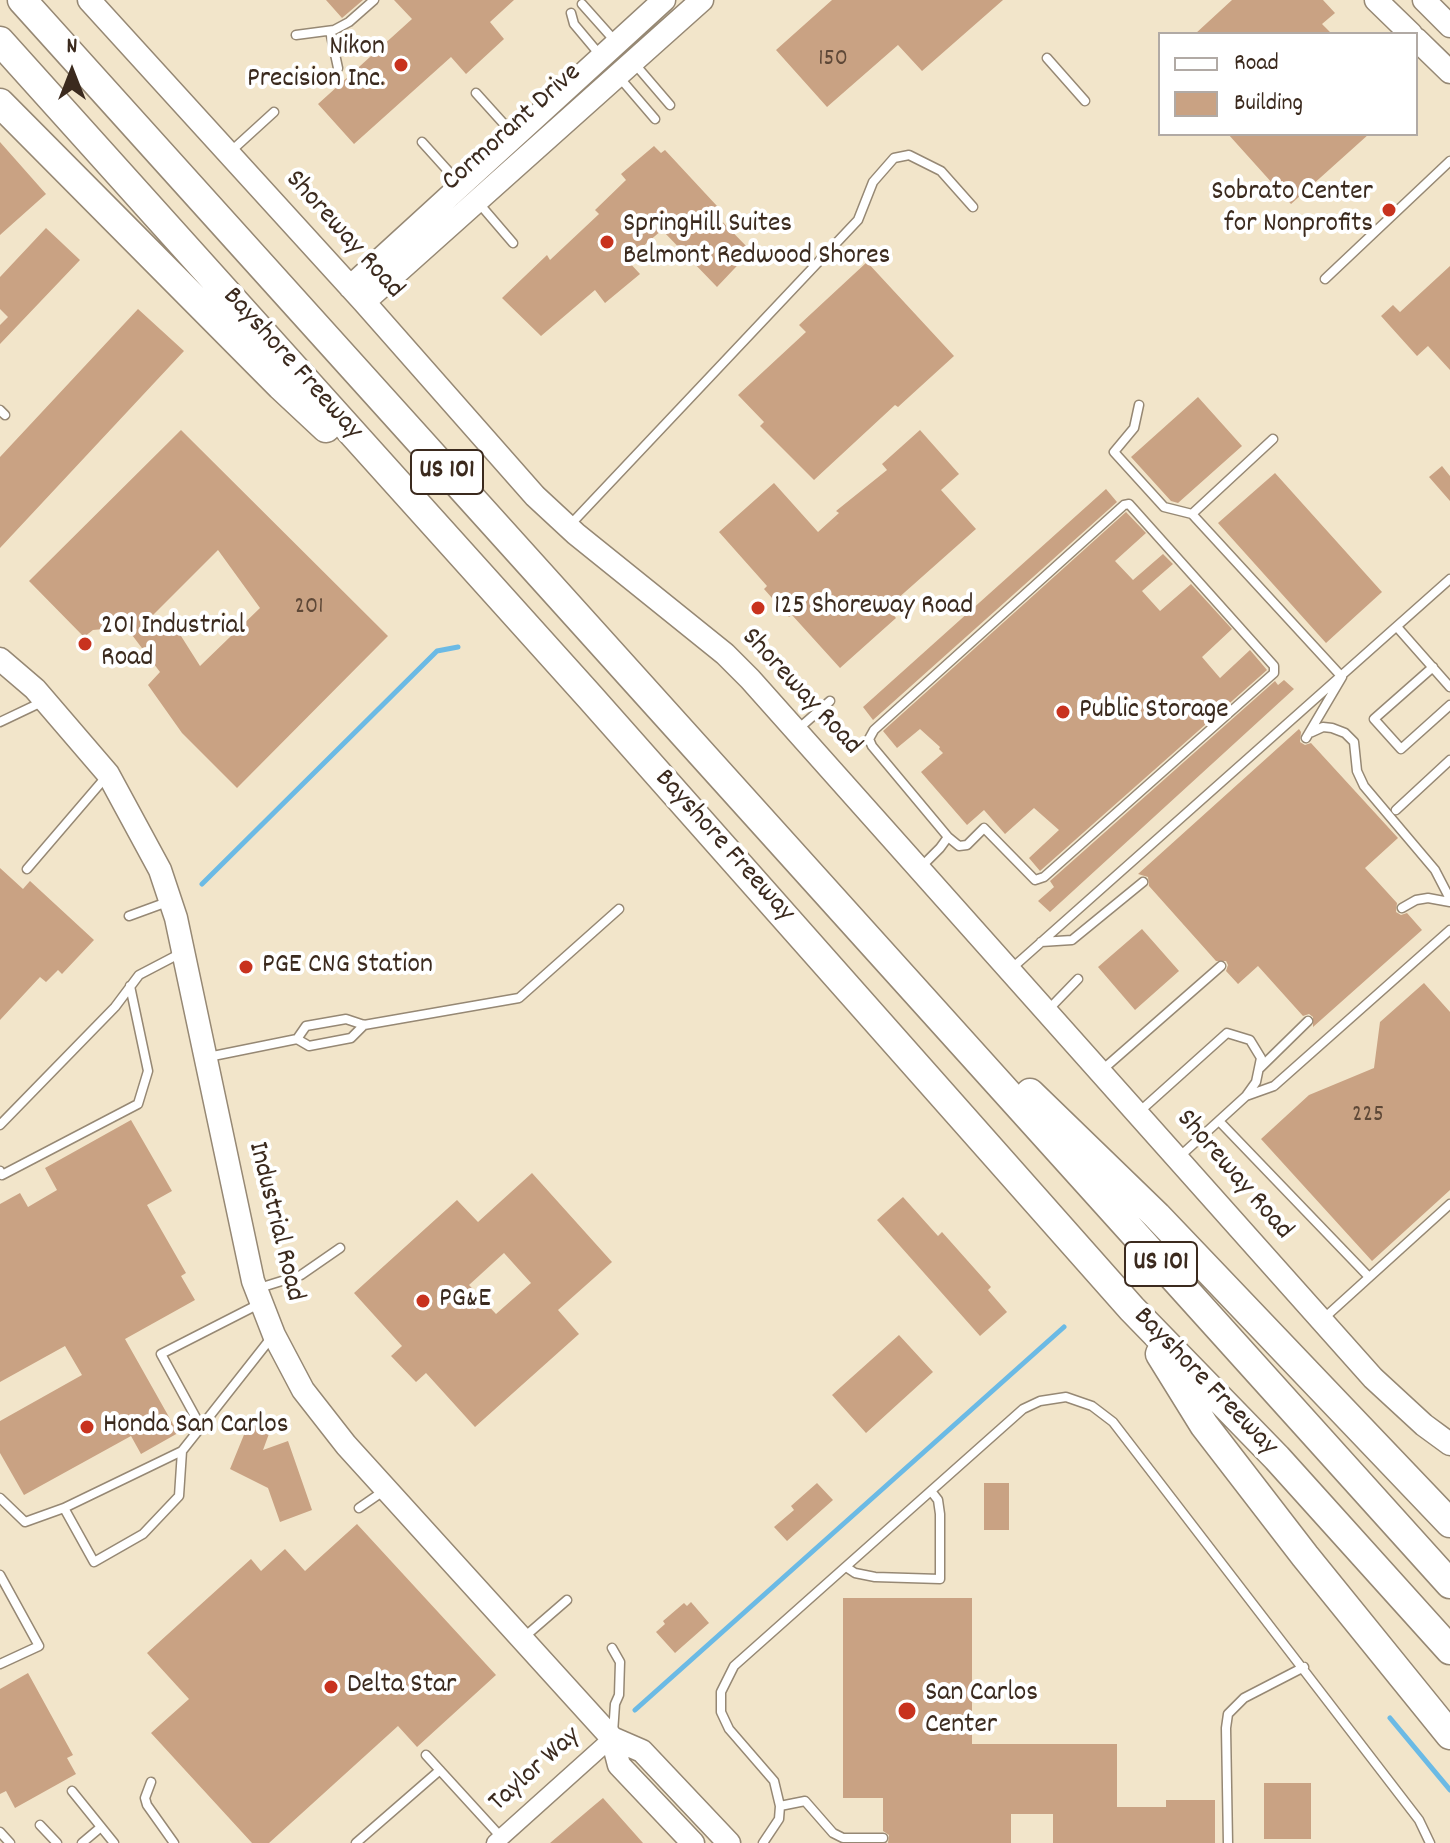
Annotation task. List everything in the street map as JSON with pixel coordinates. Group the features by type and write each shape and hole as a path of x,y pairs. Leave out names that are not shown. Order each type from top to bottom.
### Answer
{"highway":[{"name":"Bayshore Freeway","path":"22,0 1450,1584"},
{"name":"Bayshore Freeway","path":"0,41 1132,1309 1277,1458 1450,1650"},
{"path":"0,103 281,386 448,540"},
{"path":"873,944 1157,1216 1450,1523"},
{"path":"1132,1309 1204,1425 1450,1735"}],"street":[{"name":"Shoreway Road","path":"89,0 535,496 568,527 725,654 920,868 1373,1378 1424,1425 1449,1441"},
{"name":"Cormorant Drive","path":"469,193 515,136 664,0"},
{"name":"Cormorant Drive","path":"357,295 469,193 625,69 702,0"},
{"path":"1376,0 1409,32"},
{"path":"1424,0 1450,26"},
{"path":"1418,41 1450,72"},
{"name":"Industrial Road","path":"0,659 45,701 108,774 160,870 183,952 258,1296 274,1335 303,1390 346,1445 612,1738 642,1751 729,1843"},
{"name":"Industrial Road","path":"612,1738 619,1765 693,1843"},
{"name":"Taylor Way","path":"498,1840 612,1738"}],"lane":[{"path":"296,35 330,31 349,22 374,0"},
{"path":"582,4 655,119"},
{"path":"571,13 574,24 610,50 625,69 670,105"},
{"path":"330,31 338,68"},
{"path":"1047,58 1085,101"},
{"path":"476,93 515,136"},
{"path":"228,153 274,112"},
{"path":"422,142 513,243"},
{"path":"568,527 858,220 873,182 894,158 909,155 941,171 973,207"},
{"path":"1325,279 1450,161"},
{"path":"1139,405 1134,428 1114,452 1164,507 1192,514 1342,677"},
{"path":"1192,514 1273,439"},
{"path":"1129,504 1274,666 1274,673 1044,877 1035,880 984,828 967,845 959,846 948,837 869,739 874,730 1129,504"},
{"path":"1010,969 1450,579"},
{"path":"1397,627 1450,687"},
{"path":"1433,667 1374,719 1401,749 1450,705"},
{"path":"1342,677 1309,735 1323,727 1332,728 1345,733 1354,742 1357,771 1364,786 1435,870 1450,901"},
{"path":"5,721 45,701"},
{"path":"796,730 830,701"},
{"path":"1396,810 1450,760"},
{"path":"27,869 108,774"},
{"path":"920,868 948,837"},
{"path":"1040,942 1072,940 1143,882"},
{"path":"1402,908 1416,900 1428,898 1450,901"},
{"path":"129,916 170,901"},
{"path":"297,1039 306,1026 346,1019 364,1025 519,998 619,909"},
{"path":"1246,1096 1274,1086 1450,930"},
{"path":"0,1125 115,1007 139,975 183,952"},
{"path":"1101,1071 1221,966"},
{"path":"1047,1010 1078,979"},
{"path":"0,1171 2,1175 138,1104 148,1071 130,986"},
{"path":"1259,1069 1308,1021"},
{"path":"205,1057 297,1039 309,1046 351,1038 364,1025"},
{"path":"1139,1113 1227,1033 1243,1036 1257,1048 1261,1058 1256,1082 1246,1096 1178,1159"},
{"path":"1219,1121 1369,1277"},
{"path":"1321,1321 1450,1204"},
{"path":"201,1427 161,1354 258,1296 301,1275 340,1248"},
{"path":"0,1498 25,1522 64,1508 182,1451 274,1335"},
{"path":"763,1843 779,1819 780,1806 774,1781 729,1729 721,1712 721,1692 734,1666 1023,1409 1040,1401 1066,1397 1092,1406 1113,1422 1304,1667 1419,1820 1430,1843"},
{"path":"64,1508 94,1562 143,1534 179,1496 182,1451"},
{"path":"359,1508 386,1489"},
{"path":"846,1567 855,1573 875,1577 940,1579 940,1514 938,1500 931,1491"},
{"path":"0,1575 39,1646 0,1664"},
{"path":"522,1639 567,1600"},
{"path":"612,1648 620,1662 619,1695 615,1704 612,1738"},
{"path":"1228,1843 1228,1714 1244,1698 1304,1667"},
{"path":"426,1755 498,1840"},
{"path":"356,1843 440,1770"},
{"path":"151,1782 145,1798 147,1805 174,1843"},
{"path":"72,1791 114,1843"},
{"path":"780,1806 805,1801 833,1833 843,1838 883,1838"},
{"path":"40,1825 57,1843"},
{"path":"82,1843 101,1827"},
{"path":"0,1832 10,1843"}],"building":[{"path":"326,0 363,0 342,18"},
{"name":"Nikon Precision Inc.","path":"394,0 514,0 490,22 504,39 466,74 451,57 354,144 318,104 412,19"},
{"path":"832,0 1003,0 922,71 898,45 827,107 776,50"},
{"path":"1232,0 1323,0 1335,13 1322,24 1330,32 1197,32"},
{"path":"1230,136 1367,136 1291,204"},
{"path":"0,142 46,194 0,235"},
{"name":"SpringHill Suites Belmont Redwood Shores","path":"654,146 661,153 665,150 717,206 711,210 751,251 717,287 662,230 627,260 640,274 605,303 595,290 541,336 502,298 547,255 550,260 599,214 595,210 626,180 621,174"},
{"path":"46,228 80,260 0,344 0,325 8,317 0,309 0,277"},
{"path":"867,262 954,356 898,407 895,405 814,480 760,426 764,422 738,395 806,332 799,325"},
{"path":"1450,266 1450,370 1428,346 1417,356 1381,316 1393,305 1400,312"},
{"path":"138,309 184,351 0,548 0,457"},
{"path":"1198,397 1242,446 1178,503 1171,501 1131,457"},
{"path":"181,430 388,636 237,788 182,733 148,685 160,672 126,627 93,630 84,637 29,581","holes":["218,550 260,608 200,666 181,636 188,619 147,621"]},
{"path":"920,430 959,474 941,490 976,529 887,608 896,618 840,668 764,589 767,586 719,532 774,483 818,532 839,513 836,511 887,470 882,464"},
{"path":"1442,466 1450,476 1450,501 1429,477"},
{"path":"1275,473 1382,592 1326,643 1218,523"},
{"path":"1106,489 1117,502 873,720 863,707"},
{"path":"1126,512 1146,533 1115,561 1133,580 1163,554 1173,564 1142,591 1160,611 1191,584 1232,629 1202,657 1220,678 1250,650 1267,670 1040,871 1029,858 1059,830 1034,808 1005,834 984,810 967,825 921,772 943,753 940,747 920,729 897,748 883,731"},
{"path":"1284,680 1294,689 1050,912 1038,901 1054,887 1050,881 1275,681 1278,685"},
{"path":"1299,729 1300,742 1305,745 1311,743 1398,838 1365,868 1397,903 1396,912 1401,915 1407,913 1422,930 1313,1027 1313,1017 1309,1014 1303,1016 1258,966 1238,984 1226,971 1226,961 1216,961 1149,886 1148,877 1138,874"},
{"path":"0,868 23,889 30,881 94,940 62,974 58,970 46,982 40,977 0,1020"},
{"path":"1142,929 1179,971 1135,1010 1098,967"},
{"path":"1424,983 1450,1012 1450,1190 1372,1261 1261,1139 1309,1095 1374,1068 1380,1022"},
{"path":"131,1120 172,1191 147,1205 186,1273 181,1276 195,1300 125,1339 178,1433 141,1454 131,1436 24,1495 0,1453 0,1421 82,1375 65,1346 0,1382 0,1204 20,1193 28,1207 57,1190 45,1168"},
{"name":"PG&E","path":"532,1173 612,1262 558,1310 579,1334 475,1427 426,1373 416,1382 391,1356 402,1346 354,1293 457,1200 478,1222","holes":["504,1253 531,1283 496,1314 469,1285"]},
{"path":"903,1197 938,1236 942,1232 991,1287 988,1290 1007,1312 980,1336 877,1220"},
{"path":"899,1335 933,1372 866,1433 832,1395"},
{"path":"250,1420 270,1431 263,1450 288,1441 312,1510 280,1522 268,1488 230,1469"},
{"path":"817,1483 833,1500 787,1541 774,1527 794,1510 791,1506"},
{"path":"984,1483 1009,1483 1009,1530 984,1530"},
{"name":"Delta Star","path":"357,1524 496,1675 417,1747 398,1726 269,1843 252,1843 151,1733 189,1699 147,1653 251,1559 261,1571 285,1549 305,1571"},
{"name":"San Carlos Center","path":"843,1598 972,1598 972,1744 1117,1744 1117,1807 1166,1807 1166,1800 1215,1800 1215,1843 1053,1843 1053,1814 1011,1814 1011,1843 888,1843 889,1835 883,1831 883,1798 843,1798"},
{"path":"691,1602 709,1623 675,1653 656,1632 665,1624 663,1621 684,1603 687,1606"},
{"path":"28,1673 73,1755 67,1758 76,1774 15,1808 6,1791 0,1794 0,1689"},
{"path":"1264,1783 1311,1783 1311,1839 1264,1839"},
{"path":"603,1798 643,1843 550,1843 591,1808"}],"waterway":[{"path":"202,884 437,651 458,647"},
{"path":"635,1710 1064,1327"},
{"path":"1390,1718 1450,1790"}],"place":[{"name":"Nikon Precision Inc.","path":"401,65"},
{"name":"Sobrato Center for Nonprofits","path":"1389,210"},
{"name":"SpringHill Suites Belmont Redwood Shores","path":"607,242"},
{"name":"125 Shoreway Road","path":"758,608"},
{"name":"201 Industrial Road","path":"85,644"},
{"name":"Public Storage","path":"1063,712"},
{"name":"PGE CNG Station","path":"246,967"},
{"name":"PG&E","path":"423,1301"},
{"name":"Honda San Carlos","path":"87,1427"},
{"name":"Delta Star","path":"331,1687"},
{"name":"San Carlos Center","path":"907,1711"}]}
